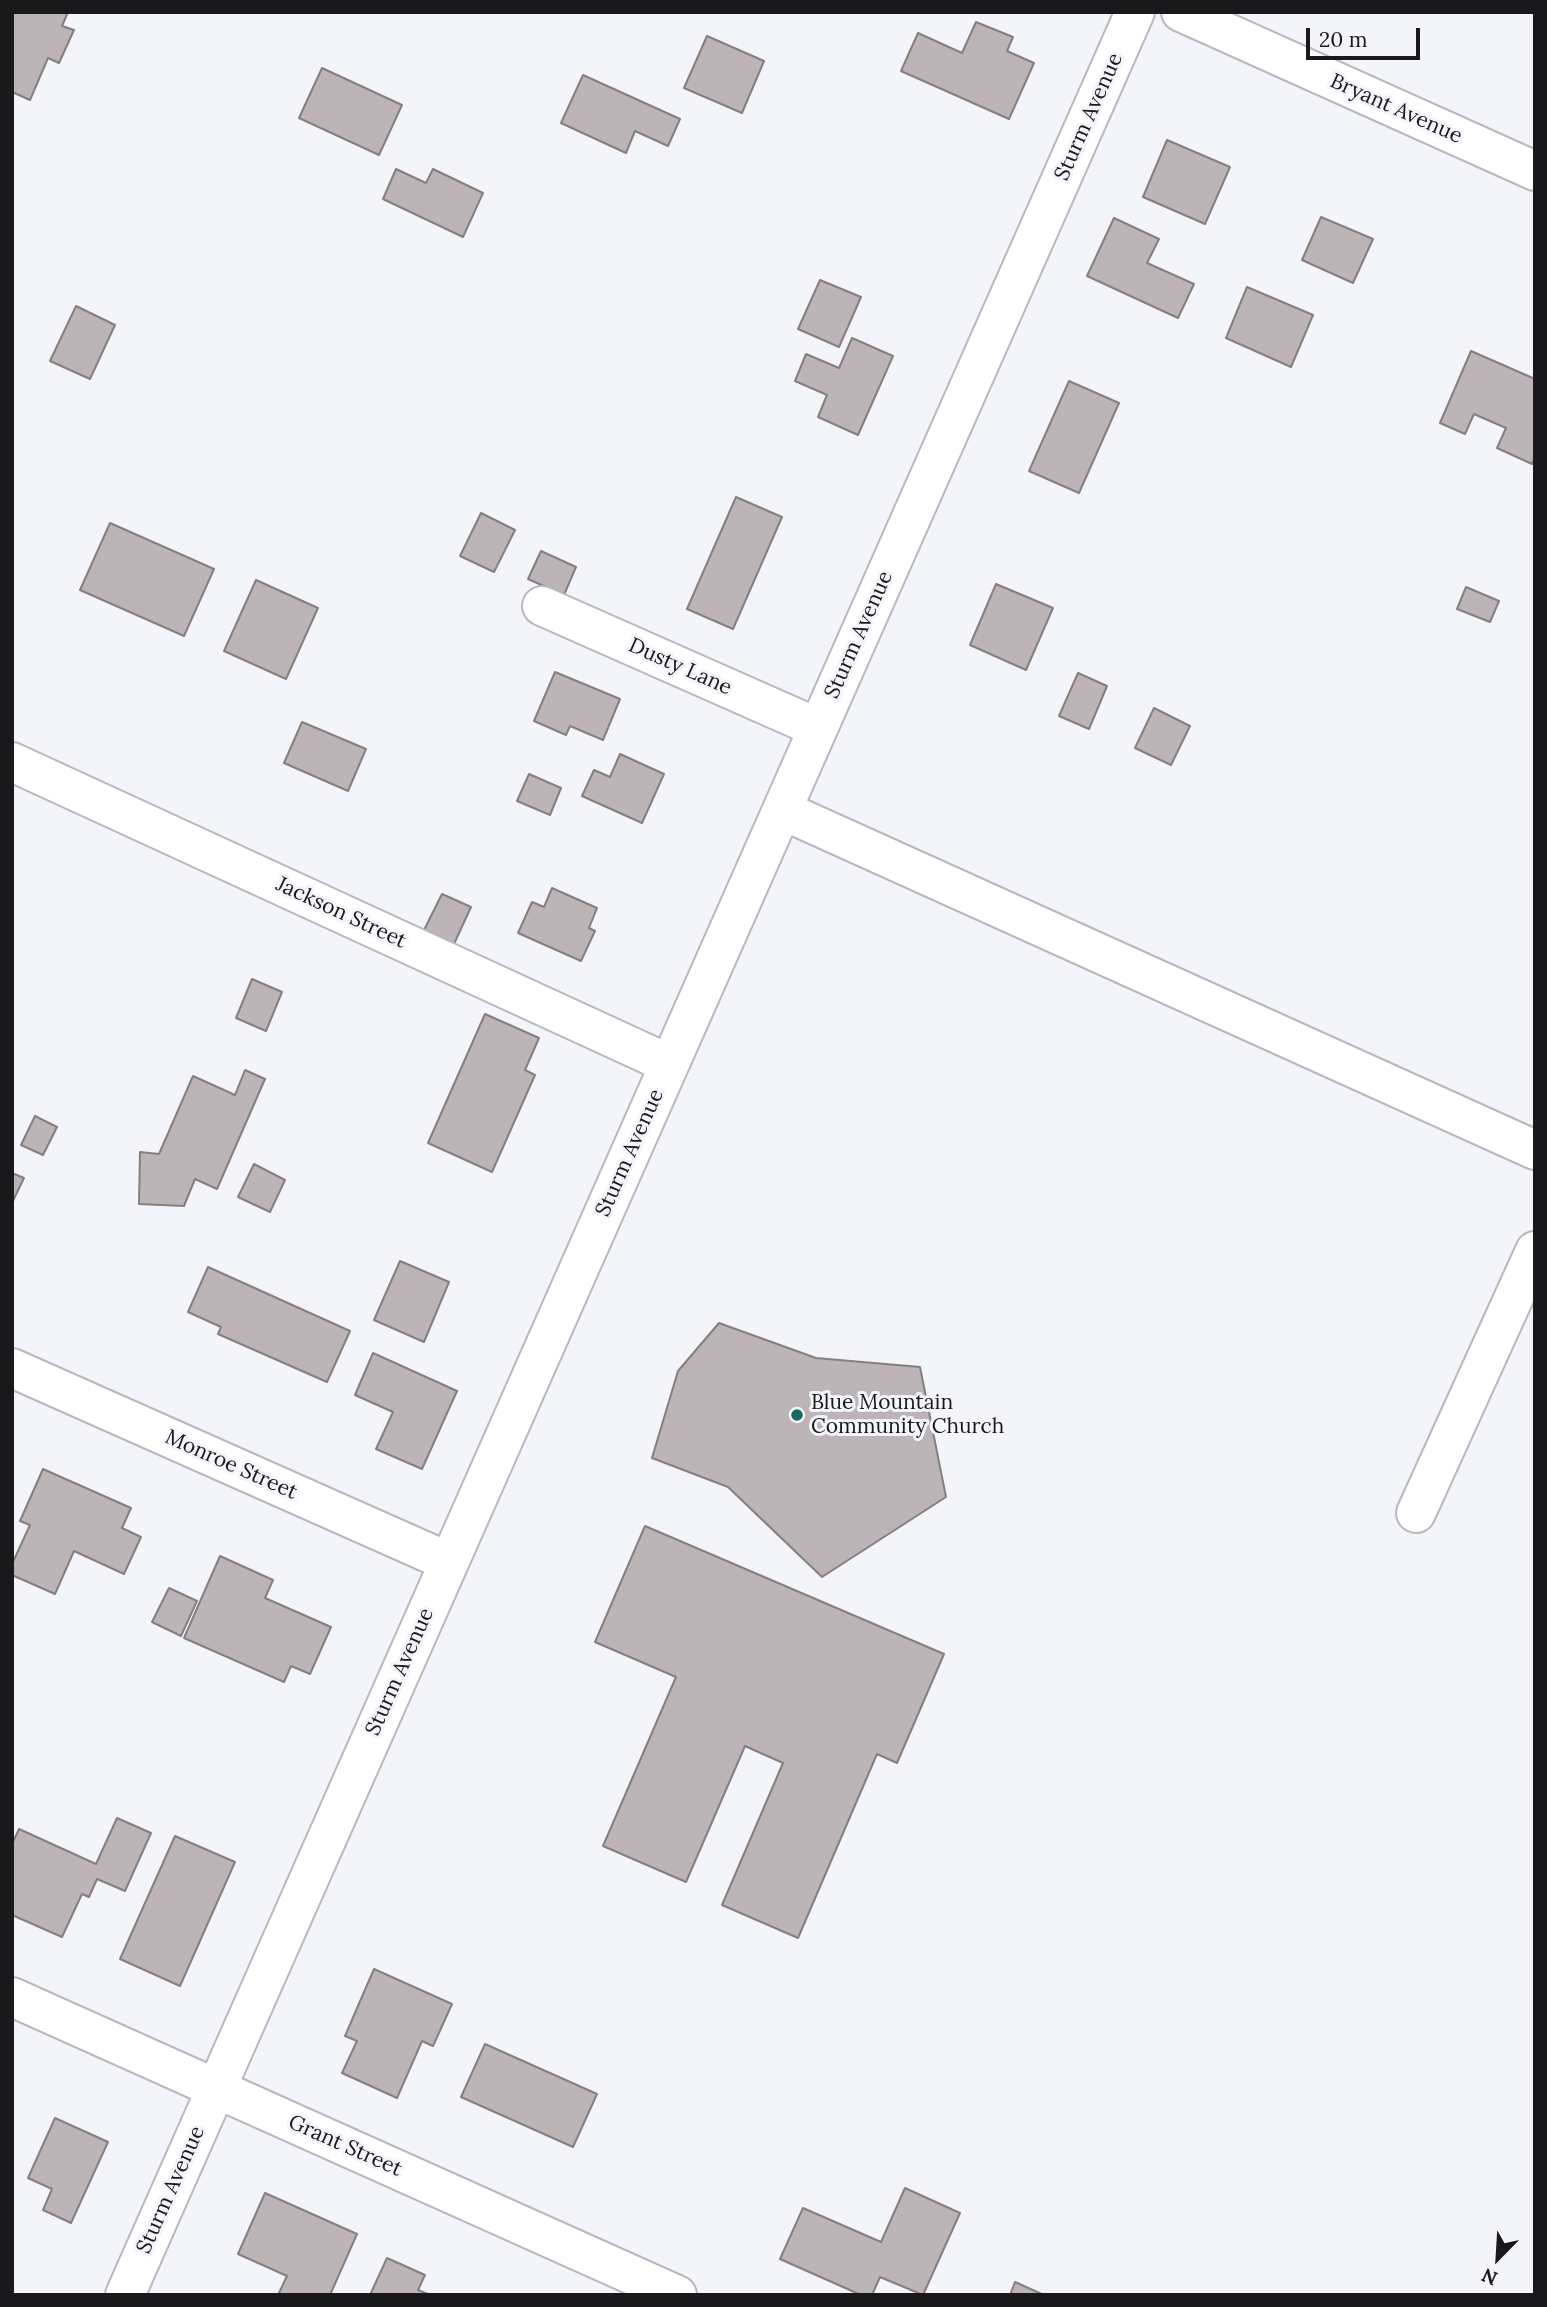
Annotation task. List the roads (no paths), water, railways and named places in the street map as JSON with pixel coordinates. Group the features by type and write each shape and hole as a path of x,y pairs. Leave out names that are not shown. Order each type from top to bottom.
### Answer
{"street":[{"name":"Sturm Avenue","path":"125,2295 1135,12"},
{"name":"Bryant Avenue","path":"1181,12 1535,171"},
{"name":"Dusty Lane","path":"542,606 818,728"},
{"name":"Jackson Street","path":"12,762 669,1064"},
{"path":"782,810 1535,1150"},
{"path":"1416,1513 1535,1251"},
{"name":"Monroe Street","path":"12,1368 449,1562"},
{"name":"Grant Street","path":"12,1997 677,2295"}],"place":[{"name":"Blue Mountain Community Church","path":"797,1415"}]}
